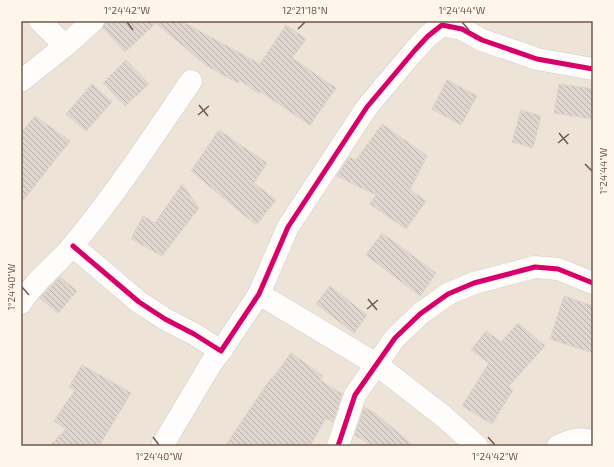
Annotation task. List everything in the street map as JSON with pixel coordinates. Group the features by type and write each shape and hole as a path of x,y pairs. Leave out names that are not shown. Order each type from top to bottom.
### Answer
{"street":[{"path":"40,21 65,46"},
{"path":"21,81 65,46 93,21"},
{"path":"162,446 212,362 259,294 288,227 367,107 428,36 442,25 462,29 482,40 537,59 593,69"},
{"path":"21,302 73,246 140,156 191,82"},
{"path":"73,246 139,302 165,319 194,334 221,351"},
{"path":"338,446 355,395 376,364 395,338 420,314 448,294 474,283 535,267 558,269 593,283"},
{"path":"259,294 376,364 443,416 477,446"},
{"path":"558,446 575,439 586,439 593,442"}],"shaded area":[{"path":"21,21 593,21 593,446 21,446"}],"building":[{"path":"105,21 181,21 260,64 286,25 306,39 292,58 336,88 310,125 261,92 259,94 240,80 238,83 207,66 156,23 125,52 103,28"},
{"path":"126,60 149,84 125,106 103,83"},
{"path":"447,80 477,96 461,125 432,109"},
{"path":"92,84 112,102 86,131 66,114"},
{"path":"559,84 593,89 593,119 554,113"},
{"path":"521,110 541,116 533,148 512,142"},
{"path":"35,116 70,141 21,203 21,133"},
{"path":"382,124 427,156 410,190 426,201 406,229 370,204 376,195 337,176 349,157 356,160"},
{"path":"219,130 267,163 254,183 276,200 256,225 191,171"},
{"path":"182,184 199,208 162,256 131,239 143,216 155,223"},
{"path":"382,233 436,273 420,296 366,255"},
{"path":"60,277 77,291 58,313 40,298"},
{"path":"330,286 367,315 354,333 316,304"},
{"path":"564,296 593,306 593,353 550,339"},
{"path":"518,323 545,346 508,387 513,390 492,424 462,406 489,363 471,350 486,331 501,342"},
{"path":"291,353 323,376 320,380 342,394 333,422 326,418 310,446 225,446 271,378 272,379"},
{"path":"82,365 131,393 99,446 49,446 66,429 54,421 75,390 69,387"},
{"path":"364,407 376,414 414,446 372,446 355,435"}],"cycle path":[{"path":"73,246 139,302 165,319 194,334 221,351 259,294 288,227 367,107 415,50 428,36 442,25 462,29 482,40 537,59 593,69"},
{"path":"338,446 355,395 395,338 420,314 448,294 474,283 535,267 558,269 593,283"}]}
